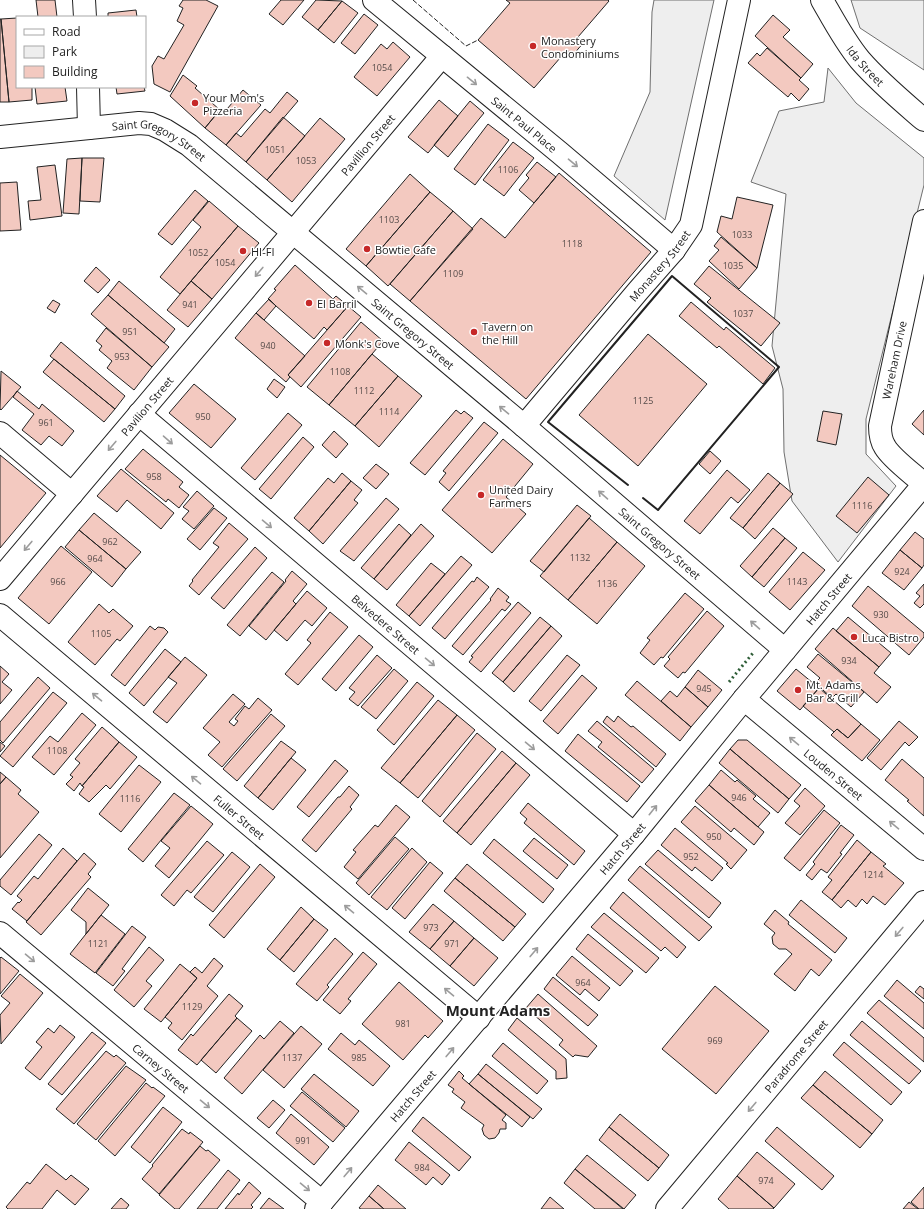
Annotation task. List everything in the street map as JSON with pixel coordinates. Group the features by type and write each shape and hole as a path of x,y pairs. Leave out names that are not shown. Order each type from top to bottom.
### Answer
{"street":[{"path":"84,0 85,16"},
{"name":"Saint Paul Place","path":"374,0 577,167 674,250"},
{"name":"Monastery Street","path":"524,426 687,233 693,218 739,0"},
{"name":"Ida Street","path":"822,0 860,60 924,120"},
{"name":"Pavillion Street","path":"293,232 442,56"},
{"path":"88,88 89,128"},
{"name":"Saint Gregory Street","path":"0,137 139,123 151,124 165,130 189,146 524,426 784,650"},
{"name":"Wareham Drive","path":"924,220 880,426 884,446 890,454 924,484"},
{"name":"Pavilion Street","path":"0,579 293,232"},
{"name":"Belvedere Street","path":"139,414 634,834"},
{"path":"0,433 72,494"},
{"name":"Hatch Street","path":"318,1207 634,834 784,650 924,484"},
{"name":"Fuller Street","path":"0,615 479,1018"},
{"name":"Louden Street","path":"744,699 924,849"},
{"name":"Paradrome Street","path":"667,1209 924,902"},
{"name":"Carney Street","path":"0,933 318,1207"}],"green space":[{"path":"654,0 714,0 665,220 614,176 650,92 652,12"},
{"path":"851,0 924,0 924,70 860,28"},
{"path":"828,68 856,103 924,158 924,185 866,419 866,454 896,486 838,562 792,501 784,452 783,389 772,346 786,194 751,182 779,111 824,102"}],"building":[{"path":"36,0 55,0 57,16 38,16"},
{"path":"183,0 206,0 218,6 170,92 154,84 152,66 158,56 164,59 184,25 177,21 183,8 179,6"},
{"path":"281,0 304,0 283,25 269,14"},
{"path":"316,0 342,1 318,30 302,17"},
{"name":"Monastery Condominiums","path":"506,0 609,1 578,37 584,42 573,55 567,50 534,88 478,40 510,3"},
{"path":"342,1 358,13 334,43 318,30"},
{"path":"136,10 137,16 108,16 108,13"},
{"path":"364,14 378,25 355,54 341,43"},
{"path":"773,15 790,30 783,37 813,64 801,78 755,36"},
{"path":"16,18 16,88 32,88 32,100 9,102 1,19"},
{"path":"1,19 9,102 0,102"},
{"path":"393,42 410,57 377,96 354,77 381,44 387,49"},
{"path":"767,48 801,78 799,80 809,89 799,101 791,93 788,97 748,63 757,53 760,56"},
{"name":"Your Mom's Pizzeria","path":"183,75 197,86 195,88 220,110 205,128 170,96"},
{"path":"35,88 65,88 67,101 37,104"},
{"path":"116,88 144,88 145,91 117,94"},
{"path":"243,90 261,105 226,145 205,128 218,112 222,115"},
{"path":"287,92 298,101 246,162 226,145 236,133 241,137 265,109 270,113"},
{"path":"439,100 458,116 428,153 408,137"},
{"path":"470,101 484,113 448,157 434,145"},
{"path":"283,117 305,136 267,180 246,162"},
{"path":"320,118 345,139 292,202 267,180"},
{"path":"488,124 509,140 475,185 454,169"},
{"path":"513,142 534,158 504,196 483,180"},
{"path":"82,158 79,214 63,213 67,159"},
{"path":"82,158 104,158 100,202 80,201"},
{"path":"537,162 556,177 534,203 519,190 529,178 526,175"},
{"path":"55,165 62,216 30,220 28,201 41,200 37,167"},
{"path":"559,173 651,252 526,399 410,301 481,218 505,238"},
{"path":"410,174 430,192 366,266 346,249"},
{"path":"17,182 21,230 0,231 0,183"},
{"path":"195,190 208,201 172,245 158,234"},
{"path":"430,192 453,211 388,286 366,266"},
{"path":"737,197 773,205 757,268 717,232 721,216 732,219"},
{"path":"209,201 238,226 180,294 160,277 201,227 193,220"},
{"path":"453,211 473,229 410,301 390,284"},
{"path":"238,226 259,243 212,299 191,281"},
{"path":"721,237 757,268 739,289 709,261 719,250 714,246"},
{"name":"El Barril","path":"295,265 333,299 336,296 348,306 327,330 324,327 314,339 268,299 276,290 274,289"},
{"path":"709,266 780,323 761,346 707,302 711,298 694,284"},
{"path":"96,267 110,280 98,293 84,281"},
{"path":"119,281 175,329 164,343 108,295"},
{"path":"191,281 212,299 188,327 167,310"},
{"path":"108,295 169,347 152,367 91,314"},
{"path":"269,299 276,306 264,320 256,313"},
{"path":"53,300 60,304 55,313 47,308"},
{"path":"691,302 724,330 726,327 775,368 763,384 719,346 717,348 679,316"},
{"name":"Monk's Cove","path":"348,306 361,317 301,387 288,375"},
{"path":"256,313 305,356 288,375 290,377 286,382 235,338"},
{"path":"361,322 383,341 329,405 307,387"},
{"path":"106,328 152,367 134,390 107,368 112,361 99,350 102,346 96,341"},
{"path":"648,334 707,384 638,466 579,415"},
{"path":"61,342 125,396 115,409 50,356"},
{"path":"372,354 398,376 355,426 329,405"},
{"path":"54,359 115,409 104,422 43,372"},
{"path":"1,371 21,387 1,410 0,409"},
{"path":"398,376 422,396 379,447 355,426"},
{"path":"274,379 285,387 277,398 267,389"},
{"path":"194,384 236,419 211,448 169,413"},
{"path":"17,391 39,409 42,404 74,431 62,446 49,436 41,445 22,430 34,414 13,397"},
{"path":"456,410 461,414 464,411 473,418 425,475 410,463"},
{"path":"924,410 924,435 912,424"},
{"path":"823,411 842,414 836,445 817,441"},
{"path":"288,413 302,425 255,480 241,468"},
{"path":"484,422 498,433 449,491 439,482 446,473 443,471"},
{"path":"334,431 348,444 336,458 322,445"},
{"path":"303,437 314,447 271,499 259,489"},
{"name":"United Dairy Farmers","path":"503,439 533,464 506,497 526,514 492,553 442,510"},
{"path":"143,449 183,482 179,487 189,495 179,508 168,499 166,502 125,469"},
{"path":"710,451 721,461 710,474 699,464"},
{"path":"0,455 46,493 0,548"},
{"path":"376,464 389,474 376,489 363,478"},
{"path":"121,469 174,513 161,529 127,500 117,512 97,496"},
{"path":"727,470 750,490 738,503 731,497 700,534 684,521"},
{"path":"342,473 351,481 309,531 294,518 328,478 334,483"},
{"path":"768,473 780,483 743,528 730,518"},
{"path":"868,477 889,495 857,533 836,516"},
{"path":"351,481 362,490 354,500 358,503 323,544 309,531"},
{"path":"780,483 793,494 755,539 743,528"},
{"path":"197,491 214,506 194,529 182,519 189,511 183,507"},
{"path":"386,498 399,509 354,561 340,551"},
{"path":"577,505 591,516 544,572 530,561"},
{"path":"214,508 227,518 200,550 187,539"},
{"path":"94,513 141,552 126,569 79,530"},
{"path":"589,518 617,542 568,600 540,576"},
{"path":"229,523 248,539 199,595 189,586 193,581 192,580 219,547 213,543"},
{"path":"399,524 411,535 374,579 361,568"},
{"path":"421,524 434,536 387,590 374,579"},
{"path":"773,528 785,538 752,577 740,566"},
{"path":"79,530 126,569 112,587 65,547"},
{"path":"915,532 924,539 924,565 922,568 900,550"},
{"path":"785,538 797,548 764,587 752,577"},
{"path":"617,542 645,566 597,624 568,600"},
{"path":"61,546 92,572 49,624 18,598"},
{"path":"255,547 267,558 224,609 211,598"},
{"path":"900,550 922,568 904,590 882,573"},
{"path":"803,552 825,570 790,610 769,592"},
{"path":"461,556 472,565 420,626 409,616"},
{"path":"431,563 445,574 409,616 396,605"},
{"path":"292,571 307,584 293,601 296,604 266,640 249,626 286,581 285,580"},
{"path":"272,572 284,582 240,636 227,625"},
{"path":"477,577 489,587 445,639 432,628"},
{"path":"924,584 924,604 920,608 914,603 920,596 916,593"},
{"path":"868,586 924,633 924,637 909,655 852,606"},
{"path":"498,588 509,597 506,601 511,604 505,611 502,609 463,655 452,646 491,600 490,599"},
{"path":"307,591 327,608 312,626 305,620 287,641 274,630"},
{"path":"685,593 704,609 663,658 661,657 654,665 640,653 650,640 647,638"},
{"path":"518,602 531,613 481,672 469,662 473,657 471,656"},
{"path":"99,604 109,613 113,609 133,626 120,641 117,639 95,665 68,642"},
{"path":"707,611 724,626 685,673 683,672 678,678 664,666 670,659 668,657"},
{"path":"330,612 348,627 298,685 285,674 311,643 307,640"},
{"path":"540,617 551,626 503,682 492,673"},
{"path":"848,617 891,653 879,667 836,631"},
{"path":"150,626 155,630 158,627 164,628 168,632 125,686 111,675"},
{"path":"551,626 562,636 514,692 503,682"},
{"path":"833,628 879,667 874,673 891,687 877,703 815,649"},
{"path":"359,635 373,647 336,691 322,679"},
{"path":"165,649 181,662 144,706 129,693"},
{"path":"818,654 864,692 851,707 836,694 832,698 815,683 820,678 807,667"},
{"path":"377,655 392,668 358,706 349,699 355,692 349,688"},
{"path":"567,655 580,665 541,711 529,701"},
{"path":"185,657 207,675 167,723 153,712 177,683 168,677"},
{"path":"0,666 9,674 2,682 12,690 0,704"},
{"path":"394,669 408,681 376,719 361,707"},
{"name":"Mt. Adams Bar & Grill","path":"796,669 819,688 800,710 777,691"},
{"path":"698,670 722,690 708,707 685,687"},
{"path":"582,675 597,688 558,734 543,721"},
{"path":"38,677 50,688 3,743 0,740 0,722"},
{"path":"637,681 691,727 680,741 625,695"},
{"path":"417,682 434,696 394,745 377,730"},
{"path":"685,687 708,707 691,727 661,701 670,691 677,697"},
{"path":"819,688 861,724 848,738 837,729 834,732 803,706"},
{"path":"53,692 67,703 13,767 0,756"},
{"path":"233,694 245,704 229,722 234,726 238,721 235,719 245,706 249,709 258,698 272,710 222,767 208,755 220,742 203,728"},
{"path":"438,700 457,715 400,783 381,768"},
{"path":"82,713 96,725 54,775 32,757 50,736 58,742"},
{"path":"271,714 285,726 237,781 223,769"},
{"path":"457,715 475,730 418,798 400,783"},
{"path":"607,716 614,722 618,716 631,727 633,726 666,754 656,767 603,722"},
{"path":"597,721 654,769 642,783 598,747 602,742 588,731"},
{"path":"899,721 918,737 909,746 905,742 881,770 867,758"},
{"path":"861,724 880,740 862,761 831,735 837,729 848,738"},
{"path":"102,727 119,742 82,786 80,783 74,791 66,784 73,777 70,775 80,763 75,759"},
{"path":"477,733 496,749 440,817 422,801"},
{"path":"578,734 640,786 627,802 565,751"},
{"path":"738,740 747,740 801,785 789,799 730,749"},
{"path":"281,741 296,752 258,798 244,786"},
{"path":"0,742 5,746 0,752"},
{"path":"119,742 137,757 110,789 106,785 89,802 79,794 84,787 82,786"},
{"path":"730,749 789,799 778,813 719,763"},
{"path":"502,751 516,763 457,833 443,821"},
{"path":"291,758 306,770 273,810 258,798"},
{"path":"902,759 924,778 924,816 907,801 909,800 885,780"},
{"path":"335,760 348,771 309,817 297,807"},
{"path":"516,763 530,775 471,845 457,833"},
{"path":"139,765 161,782 121,832 99,814"},
{"path":"721,770 735,782 737,780 756,796 753,799 770,813 758,827 709,785"},
{"path":"0,772 6,777 0,784"},
{"path":"6,777 21,790 18,794 39,812 0,858 0,784"},
{"path":"709,785 764,832 754,845 734,828 731,832 695,801"},
{"path":"349,786 359,795 350,807 352,809 316,852 302,840"},
{"path":"805,788 825,806 800,835 785,823 800,806 794,801"},
{"path":"174,793 190,805 143,862 128,849"},
{"path":"528,803 585,851 574,865 524,823 527,819 520,813"},
{"path":"396,805 410,817 358,879 344,867 356,852 353,850 375,825 378,827"},
{"path":"191,806 213,824 169,878 155,866 170,848 161,841"},
{"path":"695,806 747,850 731,869 726,864 728,863 681,822"},
{"path":"824,810 840,823 800,871 784,858"},
{"path":"841,825 854,835 840,853 842,854 827,873 821,869 812,880 806,875 815,864 813,862"},
{"path":"675,828 723,868 712,881 695,867 692,871 661,845"},
{"path":"39,834 52,845 11,895 0,886 0,880"},
{"path":"395,837 409,849 369,895 356,883"},
{"path":"534,838 568,865 557,879 523,851"},
{"path":"494,839 554,889 543,903 483,853"},
{"path":"857,840 871,852 832,900 822,892 832,880 828,877"},
{"path":"207,841 224,855 191,893 187,890 174,906 161,895"},
{"path":"63,848 77,861 27,921 12,909 22,900 17,896 34,876 38,879"},
{"path":"412,848 427,862 387,910 371,897"},
{"path":"658,850 721,903 709,918 645,864"},
{"path":"232,852 250,867 213,912 194,897"},
{"path":"871,852 886,864 883,866 904,883 885,905 873,896 867,904 862,899 856,907 848,900 841,908 832,900"},
{"path":"84,853 96,864 88,874 91,877 41,935 26,922"},
{"path":"430,862 443,873 405,919 392,908"},
{"path":"260,864 275,877 224,938 209,925"},
{"path":"467,864 526,914 515,927 455,878"},
{"path":"640,866 712,927 699,941 628,880"},
{"path":"455,878 515,927 503,941 444,891"},
{"path":"88,888 109,905 86,934 86,922 71,910"},
{"path":"623,892 686,947 677,958 665,947 661,951 610,908"},
{"path":"801,900 847,938 835,953 789,915"},
{"path":"433,904 454,921 430,949 409,932"},
{"path":"301,907 314,919 280,960 267,949"},
{"path":"775,910 789,922 788,924 832,960 819,976 811,969 795,991 774,974 792,954 786,949 779,949 773,944 772,937 775,933 764,924"},
{"path":"604,913 659,958 646,973 591,927"},
{"path":"101,915 125,934 95,973 70,954"},
{"path":"314,919 328,930 294,972 280,960"},
{"path":"454,921 474,938 450,966 430,949"},
{"path":"132,926 146,937 122,969 125,971 113,986 96,973"},
{"path":"588,934 633,971 620,986 576,949"},
{"path":"335,938 353,954 327,985 329,987 317,1001 296,984"},
{"path":"474,938 498,958 474,986 450,966"},
{"path":"149,947 164,960 146,981 152,986 134,1007 114,990"},
{"path":"363,952 377,964 348,999 351,1001 340,1014 323,1000"},
{"path":"572,956 610,988 599,1001 585,989 580,995 556,975"},
{"path":"1,957 19,971 0,994 0,958"},
{"path":"214,958 223,966 207,986 218,996 182,1040 168,1028 172,1023 165,1017 197,978 190,972 195,967 202,973"},
{"path":"180,964 197,978 161,1022 144,1009"},
{"path":"20,974 43,993 1,1044 0,1015 10,1003 1,996"},
{"path":"553,977 598,1015 588,1026 544,989"},
{"path":"897,980 924,1003 924,1029 884,996"},
{"path":"399,982 443,1021 428,1038 425,1035 403,1060 362,1024"},
{"path":"715,986 769,1031 716,1094 662,1049"},
{"path":"920,986 924,989 924,999 915,992"},
{"path":"229,994 243,1006 235,1016 237,1018 197,1065 178,1050 191,1034 193,1036"},
{"path":"538,994 597,1046 588,1057 575,1055 573,1057 559,1045 563,1040 526,1008"},
{"path":"879,1000 924,1038 924,1062 867,1013"},
{"path":"237,1018 252,1031 216,1073 201,1060"},
{"path":"517,1018 566,1059 567,1078 556,1079 556,1071 508,1030"},
{"path":"280,1021 294,1033 242,1094 224,1078 260,1035 264,1039"},
{"path":"862,1021 921,1071 909,1084 850,1035"},
{"path":"60,1025 75,1037 40,1080 25,1068 42,1047 36,1042 48,1028 54,1033"},
{"path":"301,1026 322,1044 284,1088 263,1070"},
{"path":"92,1032 106,1043 62,1095 48,1084"},
{"path":"341,1033 355,1045 359,1040 390,1066 373,1086 328,1049"},
{"path":"844,1042 902,1092 891,1105 833,1055"},
{"path":"503,1043 548,1081 537,1094 492,1056"},
{"path":"106,1051 114,1057 116,1055 126,1063 74,1124 56,1109"},
{"path":"486,1064 542,1109 533,1119 478,1074"},
{"path":"126,1066 146,1080 96,1140 77,1124"},
{"path":"459,1071 464,1076 462,1078 506,1115 502,1120 506,1123 506,1129 500,1129 495,1138 489,1139 484,1135 482,1129 484,1125 461,1108 465,1102 452,1092 454,1089 448,1085"},
{"path":"825,1071 883,1120 872,1134 813,1085"},
{"path":"314,1074 359,1111 346,1127 301,1089"},
{"path":"478,1074 530,1117 522,1127 469,1084"},
{"path":"146,1083 165,1096 115,1156 98,1141"},
{"path":"813,1085 872,1134 860,1148 801,1098"},
{"path":"302,1092 345,1128 333,1142 290,1106"},
{"path":"273,1100 285,1110 269,1128 257,1118"},
{"path":"163,1107 182,1122 150,1163 131,1147"},
{"path":"291,1114 329,1147 314,1165 276,1133"},
{"path":"620,1114 669,1155 659,1168 609,1127"},
{"path":"423,1117 471,1157 459,1171 412,1131"},
{"path":"609,1127 659,1168 648,1181 599,1140"},
{"path":"777,1127 834,1176 822,1190 765,1141"},
{"path":"182,1129 189,1134 190,1132 203,1142 159,1194 142,1179"},
{"path":"409,1142 450,1175 442,1185 433,1177 426,1185 395,1160"},
{"path":"200,1146 206,1151 208,1150 220,1160 179,1209 175,1209 159,1195"},
{"path":"757,1152 795,1184 774,1208 737,1176"},
{"path":"587,1155 636,1195 624,1209 575,1169"},
{"path":"46,1164 66,1180 71,1175 89,1189 75,1205 57,1190 42,1209 8,1209 6,1207 27,1182 30,1184"},
{"path":"575,1169 623,1209 595,1209 564,1183"},
{"path":"228,1170 240,1180 217,1209 197,1209"},
{"path":"737,1176 774,1208 729,1209 718,1199"},
{"path":"249,1182 261,1193 251,1205 253,1207 251,1209 225,1209 238,1193 239,1195"},
{"path":"378,1185 406,1209 384,1209 369,1196"},
{"path":"924,1187 924,1209 919,1209 911,1202"},
{"path":"369,1196 384,1209 359,1208"},
{"path":"550,1197 564,1209 541,1209"},
{"path":"121,1198 129,1205 126,1209 111,1209"},
{"path":"269,1198 284,1209 260,1209"},
{"path":"909,1202 918,1209 903,1209"}],"hedge":[{"path":"729,682 753,653"}],"fence":[{"path":"413,0 466,46 478,40"}],"wall":[{"path":"628,485 548,422 672,276 779,367 658,510 643,498"}],"place":[{"name":"Monastery Condominiums","path":"533,46"},
{"name":"Your Mom's Pizzeria","path":"195,103"},
{"name":"Bowtie Cafe","path":"367,249"},
{"name":"HI-FI","path":"243,251"},
{"name":"El Barril","path":"309,303"},
{"name":"Tavern on the Hill","path":"474,332"},
{"name":"Monk's Cove","path":"327,343"},
{"name":"United Dairy Farmers","path":"481,495"},
{"name":"Luca Bistro","path":"854,637"},
{"name":"Mt. Adams Bar & Grill","path":"798,690"}],"district":[{"name":"Mount Adams","path":"498,1010"}]}
